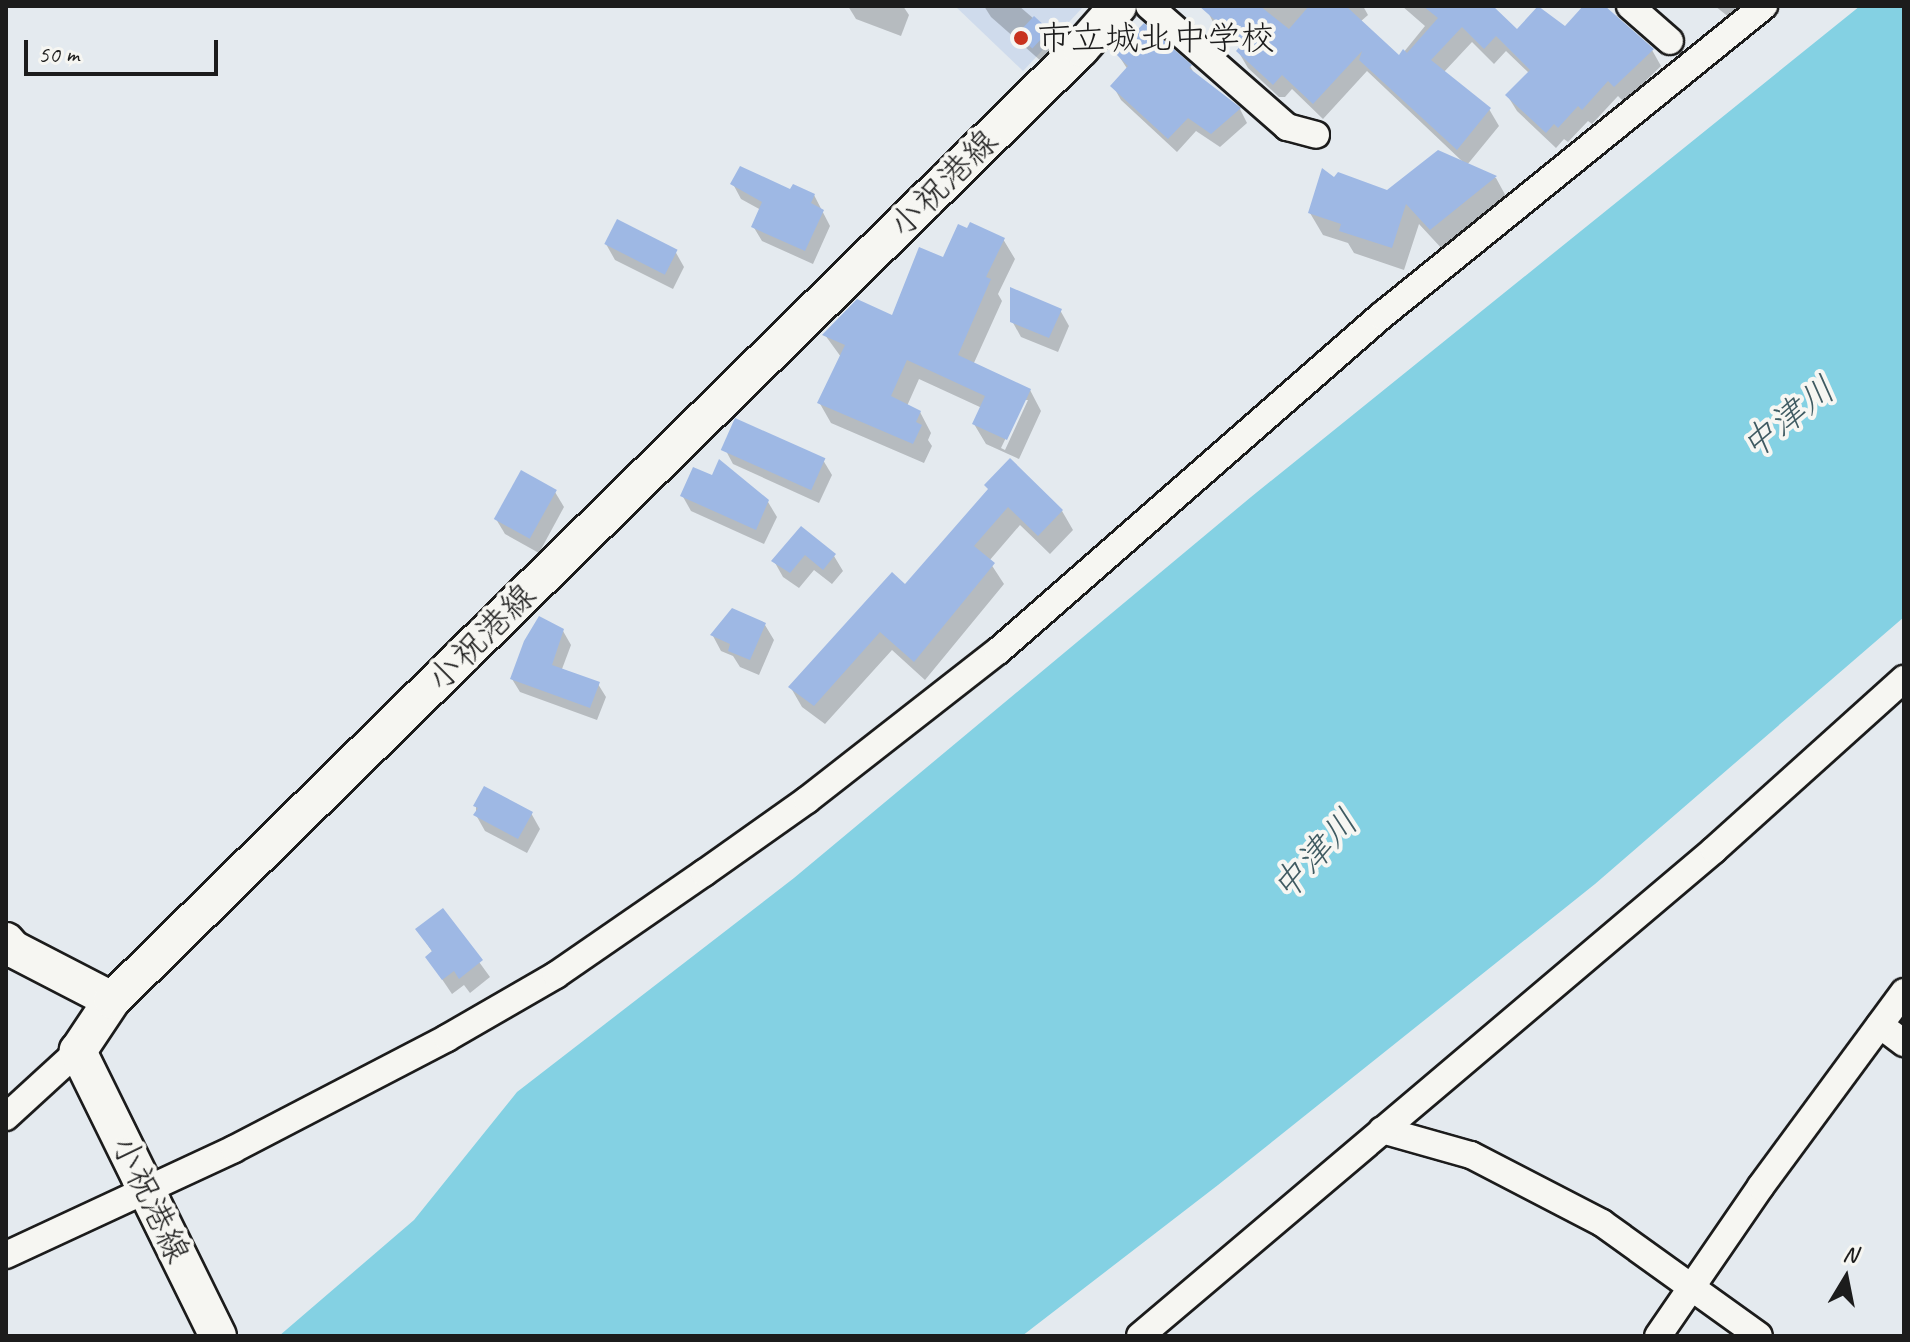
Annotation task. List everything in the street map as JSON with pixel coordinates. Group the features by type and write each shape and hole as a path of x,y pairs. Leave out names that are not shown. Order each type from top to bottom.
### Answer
{"main road":[{"name":"小祝港線","path":"218,1336 78,1051 112,1000 1081,48 1118,6"},
{"path":"6,941 13,949 112,1000"}],"street":[{"path":"1149,6 1287,127 1316,135"},
{"path":"1630,6 1670,41"},
{"path":"6,1255 150,1198 447,1038 556,975 807,800 998,651 1381,316 1764,6"},
{"path":"1140,1336 1714,850 1904,679"},
{"path":"1658,1336 1904,992"},
{"path":"1880,1025 1904,1043"},
{"path":"6,1117 78,1051"},
{"path":"1382,1130 1471,1155 1602,1223 1759,1336"}],"shaded area":[{"name":"市立城北中学校","path":"955,6 1084,6 1023,71"}],"water":[{"name":"中津川","path":"1860,6 1904,6 1904,617 1595,884 1218,1185 1022,1336 279,1336 414,1220 517,1092 794,878 1251,497"}],"building":[{"path":"1199,6 1260,6 1289,29 1309,6 1346,6 1399,55 1403,49 1407,53 1438,18 1423,6 1493,6 1517,29 1538,6 1565,26 1583,6 1605,6 1654,49 1614,87 1608,81 1582,110 1578,106 1558,128 1554,124 1546,133 1505,95 1530,70 1496,36 1484,49 1462,27 1431,60 1491,108 1457,150 1359,60 1362,51 1313,104 1282,75 1273,85 1236,51 1241,45 1232,35"},
{"path":"1034,16 1049,30 1032,49 1017,34"},
{"path":"1144,23 1192,65 1189,68 1241,108 1211,134 1188,118 1168,139 1110,86 1128,66 1115,53"},
{"path":"1438,150 1497,176 1430,230 1406,204 1392,248 1339,231 1341,224 1308,213 1322,168 1334,177 1338,172 1387,190"},
{"path":"740,166 790,189 793,184 815,194 811,203 824,210 805,251 751,227 762,202 730,184"},
{"path":"617,219 678,250 665,275 604,244"},
{"path":"970,222 1005,238 986,277 991,279 958,355 1031,389 1007,440 972,424 985,396 907,360 891,396 921,411 916,422 922,425 913,444 817,403 845,345 822,335 857,299 892,315 919,247 943,257 958,224 967,228"},
{"path":"1010,287 1062,309 1049,338 1010,322"},
{"path":"735,418 825,458 811,490 721,450"},
{"path":"1010,458 1063,510 1038,536 1008,507 974,546 995,563 914,662 880,632 814,706 788,687 892,572 905,584 988,489 984,485"},
{"path":"719,459 769,500 756,530 680,496 693,467 712,475"},
{"path":"521,470 557,490 530,539 494,519"},
{"path":"801,526 836,554 823,570 805,555 790,573 771,561"},
{"path":"732,608 766,623 750,660 728,651 730,644 710,635"},
{"path":"539,616 564,629 552,665 600,682 590,708 510,679 524,641"},
{"path":"484,786 533,812 518,839 473,815 478,808 473,806"},
{"path":"443,908 483,960 459,979 454,971 442,980 425,957 432,951 415,929"}],"place":[{"name":"市立城北中学校","path":"1021,38"}]}
